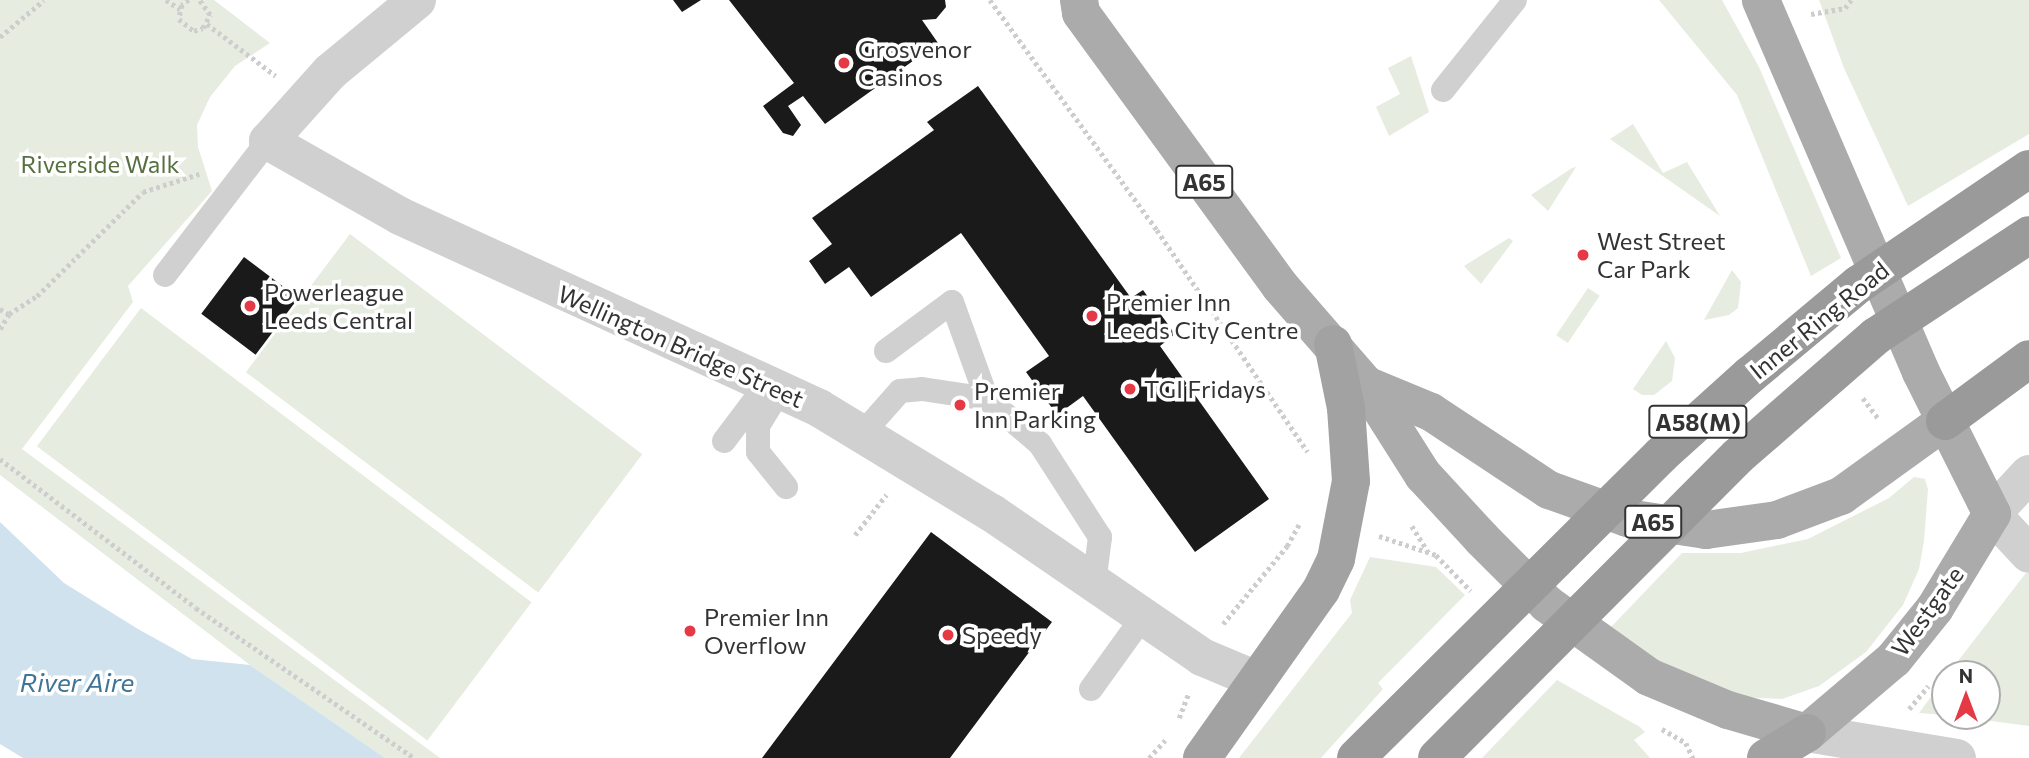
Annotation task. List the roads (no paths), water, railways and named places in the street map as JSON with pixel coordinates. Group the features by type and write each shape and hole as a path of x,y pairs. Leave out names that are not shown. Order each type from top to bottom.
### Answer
{"highway":[{"name":"Inner Ring Road","path":"1356,758 1661,455 1750,375 1859,284 2029,169"},
{"name":"Inner Ring Road","path":"1437,758 1738,456 1876,336 1980,264 2029,235"},
{"path":"1202,758 1321,590 1344,531 1350,464 1346,408 1334,344"},
{"path":"1945,421 2029,359"},
{"path":"1766,758 1807,733"}],"main road":[{"path":"1761,0 1945,421 1992,514"},
{"name":"A65","path":"1074,4 1280,286 1334,344 1366,385 1423,475 1547,604 1649,677 1728,710 1807,733"},
{"name":"A65","path":"1366,385 1432,412 1549,490 1627,518 1706,530 1777,520 1841,496 1945,421"},
{"name":"Westgate","path":"1807,733 1894,659 1935,608 1992,514"}],"street":[{"path":"268,141 330,72 417,0"},
{"name":"Wellington Bridge Street","path":"268,141 400,216 773,387 862,434 992,513 1202,657 1257,680"},
{"name":"Westgate","path":"1992,514 2029,474"},
{"path":"1992,514 2029,554"},
{"path":"1807,733 1958,758"}],"lane":[{"path":"1443,90 1515,0"},
{"path":"165,275 268,141"},
{"path":"886,351 952,302 987,399 1040,444 1100,537 1094,584"},
{"path":"724,441 773,387"},
{"path":"773,387 758,426 758,453 786,486"},
{"path":"862,434 900,391 922,389 987,399"},
{"path":"1091,689 1143,617"}],"water":[{"name":"River Aire","path":"0,522 64,583 138,629 192,659 250,665 385,758 23,758 0,744"}],"place":[{"name":"Grosvenor Casinos","path":"844,63"},
{"name":"West Street Car Park","path":"1583,255"},
{"name":"Powerleague Leeds Central","path":"250,306"},
{"name":"Premier Inn Leeds City Centre","path":"1092,316"},
{"name":"TGI Fridays","path":"1130,389"},
{"name":"Premier Inn Parking","path":"960,405"},
{"name":"Premier Inn Overflow","path":"690,631"},
{"name":"Speedy","path":"948,635"}],"park label":[{"name":"Riverside Walk","path":"100,164"}]}
